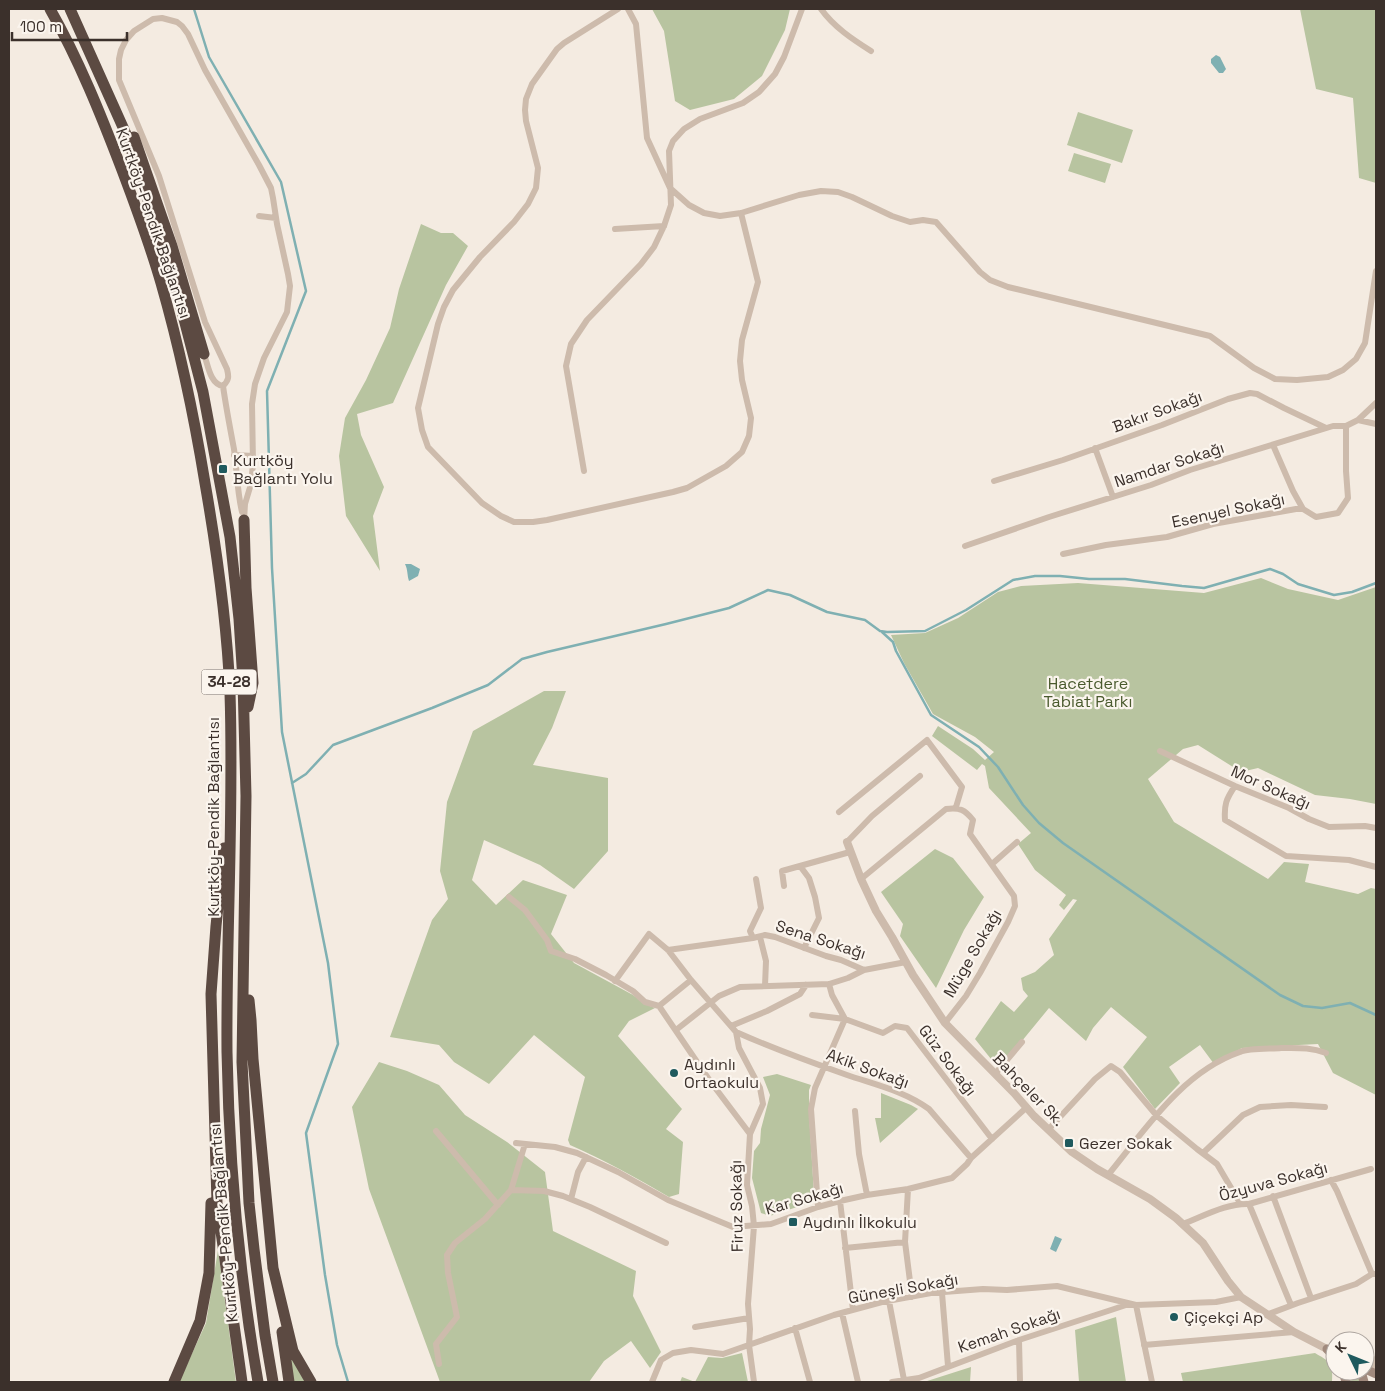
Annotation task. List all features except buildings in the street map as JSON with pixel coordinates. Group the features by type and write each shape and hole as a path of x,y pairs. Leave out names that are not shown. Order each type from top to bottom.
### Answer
{"highway":[{"name":"Kurtköy-Pendik Bağlantısı","path":"50,9 84,77 108,134 160,280 180,357 197,437 216,547 230,690 232,792 228,1054 231,1156 239,1250 250,1339 258,1382"},
{"name":"Kurtköy-Pendik Bağlantısı","path":"70,9 126,134 171,268 203,392 230,537 239,619 243,681 246,805 242,1062 249,1203 265,1335 273,1382"},
{"path":"98,70 117,98 137,144 171,241 204,354"},
{"path":"244,520 246,588 253,683 244,723"},
{"path":"232,792 222,861 211,994 217,1203 242,1382"},
{"path":"243,956 252,1020 253,1059 273,1268 289,1382"},
{"path":"174,1382 200,1321 209,1273 215,1134"},
{"path":"273,1268 293,1351 311,1382"}],"street":[{"path":"618,9 557,49 532,84 526,99 525,110 528,131 538,168 536,188 528,204 514,222 465,274 453,290 444,307 438,324 418,408 422,430 428,446 482,503 514,522 547,520 674,492 686,488 726,466 742,452 749,436 751,418 742,380 740,361 742,340 758,282 741,212"},
{"path":"628,9 636,24 647,138 670,188 689,205 704,213 720,216 741,212 799,194 838,192 910,222 923,220 936,222 980,272 990,280 1008,288 1210,336 1254,368 1275,379 1297,380 1328,377 1343,370 1356,359 1365,344 1376,271"},
{"path":"584,471 566,366 571,344 587,320 641,264 654,247 671,205 669,151 673,141 684,129 700,119 743,103 760,92 775,74 784,58 802,9"},
{"path":"822,9 828,18 847,36 871,50"},
{"path":"223,386 228,381 227,369 205,322 159,176 119,80 118,68 121,50 126,40 134,31 152,19 162,18 170,20 182,26 188,34 205,70 271,188 290,286 287,312 264,358 255,384 252,404 253,464 251,484 245,504 244,520"},
{"path":"259,216 276,218"},
{"path":"615,229 664,226"},
{"path":"204,354 213,380 216,384 223,386"},
{"path":"223,386 244,520"},
{"name":"Bakır Sokağı","path":"994,481 1162,425 1228,399 1250,393 1257,394 1326,428"},
{"name":"Namdar Sokağı","path":"965,546 1151,485 1190,470 1333,426 1346,426 1358,420 1376,403"},
{"path":"1358,420 1376,424"},
{"name":"Esenyel Sokağı","path":"1063,554 1106,545 1166,537 1212,524 1302,509 1316,517 1338,513 1348,498 1346,426"},
{"path":"1273,445 1302,509"},
{"path":"1095,448 1113,497"},
{"path":"234,455 252,456"},
{"path":"839,812 927,740 962,787 956,808 946,809 860,879"},
{"name":"Mor Sokağı","path":"1160,751 1289,808 1309,820 1329,826 1365,826 1376,828"},
{"path":"847,842 872,816 920,776"},
{"path":"1236,786 1227,797 1224,809 1225,820 1266,846 1286,856 1349,860 1376,864"},
{"name":"Müge Sokağı","path":"945,1023 966,996 980,973 1015,906 1014,896 970,834 973,820 967,812 956,808"},
{"name":"Bahçeler Sk.","path":"847,842 860,879 876,911 913,975 945,1023 1034,1116 1072,1152 1108,1175 1150,1198 1183,1224 1203,1243 1241,1297 1294,1332 1325,1349"},
{"path":"992,864 1017,842"},
{"path":"784,886 782,871 850,852"},
{"path":"800,866 810,878 819,918 804,948"},
{"path":"756,879 761,908 750,931 756,938 766,961 764,986"},
{"path":"509,897 525,910 547,940 551,951 575,958 633,991 645,1002 659,1006 710,1081 750,1134 763,1104 760,1088 739,1048 736,1032 710,1003 668,950 649,934 615,980"},
{"name":"Sena Sokağı","path":"668,950 756,938 765,935 841,960 864,970 906,962"},
{"path":"676,1030 719,996 740,987 829,984 864,970"},
{"path":"659,1006 691,980"},
{"path":"818,1207 811,1109 815,1088 846,1019 832,995 829,984"},
{"path":"731,1026 767,1011 800,994 806,986"},
{"name":"Güz Sokağı","path":"812,1015 846,1019 883,1033 895,1026 907,1028 992,1140"},
{"name":"Akik Sokağı","path":"736,1032 767,1046 824,1067 892,1089 921,1103 929,1109 971,1158"},
{"path":"995,1074 1022,1042"},
{"path":"1108,1175 1183,1086 1212,1065 1241,1051 1274,1048 1314,1048 1326,1053"},
{"path":"1048,1130 1111,1066 1120,1072 1157,1116 1217,1164 1240,1203"},
{"path":"1203,1153 1243,1115 1260,1106 1325,1107"},
{"name":"Kar Sokağı","path":"516,1143 555,1147 577,1152 668,1200 733,1227 754,1226 771,1224 840,1201 867,1195 908,1190 952,1178 1027,1107"},
{"path":"854,1111 859,1154 867,1195"},
{"path":"436,1131 498,1205"},
{"name":"Firuz Sokağı","path":"750,1134 747,1185 754,1226 750,1270 749,1345 754,1382"},
{"path":"439,1364 436,1344 457,1317 448,1273 447,1255 455,1243 484,1219 511,1190 525,1144"},
{"path":"571,1200 578,1172 586,1157"},
{"name":"Özyuva Sokağı","path":"1183,1224 1240,1203 1249,1204 1371,1169"},
{"path":"1266,1314 1356,1284 1374,1274 1338,1191 1331,1180"},
{"path":"511,1190 544,1191 571,1200 666,1243"},
{"path":"908,1190 905,1242 912,1297"},
{"path":"1273,1196 1311,1298"},
{"path":"840,1201 853,1310"},
{"path":"1249,1204 1291,1305"},
{"path":"845,1248 905,1242"},
{"name":"Güneşli Sokağı","path":"652,1382 661,1360 673,1353 691,1350 723,1354 842,1313 889,1301 942,1292 1058,1286 1136,1304 1216,1302 1241,1297"},
{"path":"942,1292 948,1366"},
{"path":"889,1301 904,1380"},
{"path":"1136,1304 1152,1382"},
{"name":"Kemah Sokağı","path":"892,1382 919,1378 1020,1340 1126,1305 1136,1304"},
{"path":"842,1313 858,1382"},
{"path":"695,1327 749,1318"},
{"path":"795,1328 810,1382"},
{"path":"1144,1345 1294,1332"},
{"path":"1020,1340 1020,1382"}],"green space":[{"path":"652,9 790,9 785,30 762,76 734,99 690,110 675,101 664,31"},
{"path":"1300,9 1376,9 1376,183 1359,178 1353,98 1316,89"},
{"path":"1078,112 1133,130 1122,163 1067,145"},
{"path":"1074,153 1111,164 1105,183 1068,171"},
{"path":"421,224 441,233 453,233 468,246 446,285 393,403 357,414 361,435 384,487 373,516 380,571 346,516 339,456 345,418 366,380 390,328 399,289"},
{"name":"Hacetdere Tabiat Parkı","path":"1261,578 1288,589 1338,600 1376,587 1376,804 1315,795 1258,768 1241,772 1198,745 1183,749 1148,779 1174,822 1268,879 1284,862 1309,864 1305,882 1358,894 1371,888 1376,889 1376,1095 1333,1073 1318,1044 1242,1048 1214,1064 1200,1045 1169,1067 1180,1083 1155,1109 1123,1067 1147,1037 1111,1007 1093,1028 1086,1041 1049,1008 999,1069 975,1039 1001,1001 1014,1012 1028,996 1023,990 1021,978 1035,972 1054,955 1049,939 1077,900 1073,899 1064,910 1059,905 1066,895 1035,870 1018,844 1031,833 989,788 985,766 982,764 977,770 932,736 938,726 973,749 985,760 994,752 975,737 933,714 904,663 891,635 925,633 958,618 998,592 1021,586 1078,583 1204,593"},
{"path":"544,691 566,691 552,728 533,765 608,778 608,851 574,889 540,865 484,840 472,880 496,905 523,880 567,895 551,934 574,963 655,1008 629,1021 618,1036 682,1109 666,1129 683,1142 679,1194 669,1197 570,1145 568,1140 585,1077 534,1035 489,1084 454,1062 439,1045 390,1037 432,920 448,899 440,871 447,802 473,731"},
{"path":"935,849 953,858 984,897 964,930 936,988 900,936 903,924 881,892"},
{"path":"379,1062 407,1071 439,1085 465,1115 507,1142 545,1172 553,1231 636,1271 633,1296 661,1352 650,1368 631,1341 604,1361 589,1382 440,1382 369,1189 352,1107"},
{"path":"777,1074 811,1085 809,1090 809,1113 814,1194 809,1203 770,1216 761,1213 752,1178 754,1151 760,1143 761,1129 770,1095 763,1077"},
{"path":"881,1093 918,1109 880,1143 875,1118 881,1118"},
{"path":"218,1250 236,1382 179,1382 206,1323"},
{"path":"1116,1317 1126,1382 1079,1382 1075,1330"},
{"path":"289,1352 306,1382 294,1382"},
{"path":"742,1353 748,1382 695,1382 708,1357 722,1358"},
{"path":"1315,1353 1325,1359 1325,1381 1332,1381 1183,1382 1181,1373"},
{"path":"971,1367 970,1382 924,1382"},
{"path":"682,1377 695,1382 680,1382"}],"water":[{"path":"1216,55 1220,57 1226,69 1223,73 1219,73 1211,63 1211,59"},
{"path":"405,564 411,564 420,569 418,576 409,581"},
{"path":"1055,1236 1062,1239 1056,1252 1050,1249"}],"waterway":[{"path":"194,9 209,57 281,182 306,291 267,391 272,568 282,732 328,963 338,1044 306,1133 325,1275 337,1345 348,1382"},
{"path":"292,783 306,774 333,745 488,685 522,659 729,608 768,590 790,595 827,612 865,620 880,631 887,632 925,631 966,610 1013,580 1035,576 1125,579 1204,588 1270,569 1283,574 1298,584 1334,595 1352,592 1376,583"},
{"path":"882,632 893,642 931,715 979,747 998,767 1023,805 1039,823 1063,843 1280,995 1303,1006 1322,1008 1350,1003 1376,1015"}],"place":[{"name":"Kurtköy Bağlantı Yolu","path":"223,469"},
{"name":"Aydınlı Ortaokulu","path":"674,1073"},
{"name":"Gezer Sokak","path":"1069,1143"},
{"name":"Aydınlı İlkokulu","path":"793,1222"},
{"name":"Çiçekçi Ap","path":"1174,1317"}]}
